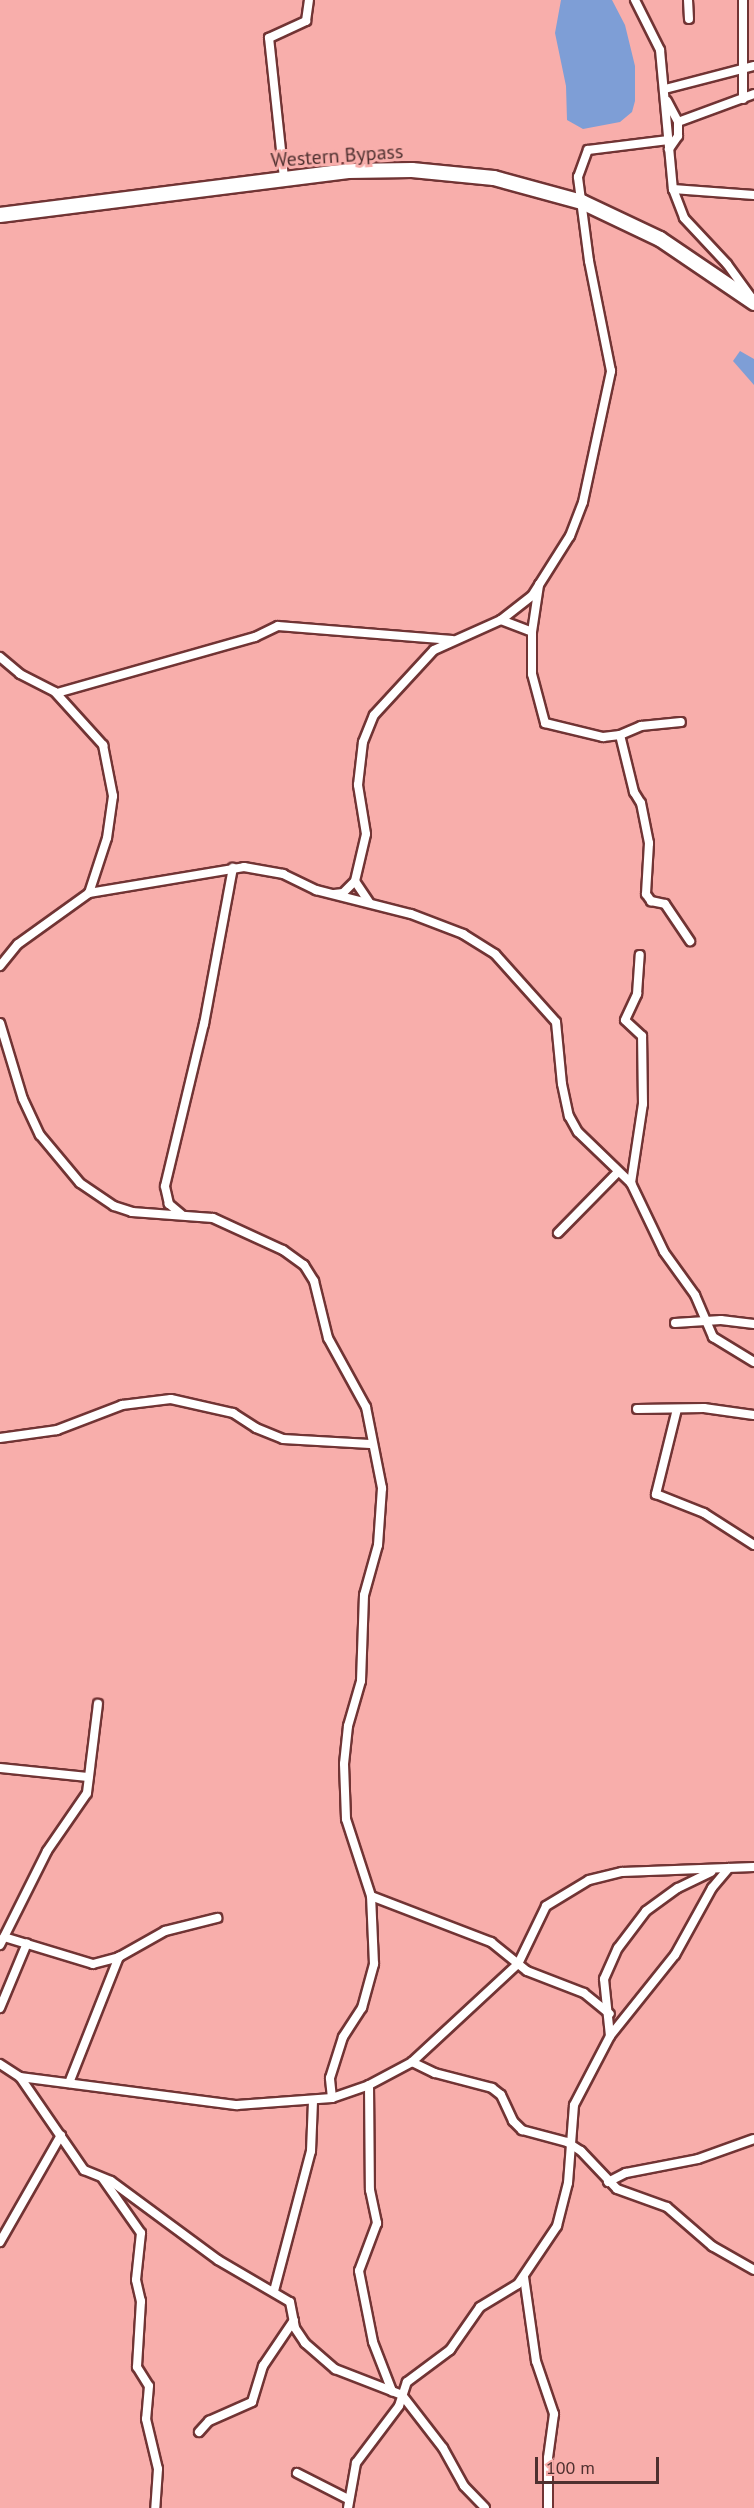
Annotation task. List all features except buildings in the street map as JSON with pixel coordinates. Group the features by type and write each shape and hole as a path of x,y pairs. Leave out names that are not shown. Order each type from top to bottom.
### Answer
{"main road":[{"name":"Western Bypass","path":"0,215 348,171 412,170 494,178 582,202 660,239 754,303"}],"street":[{"path":"284,178 269,38 306,21 309,0"},
{"path":"635,0 660,51 673,189 688,226 727,264 754,303"},
{"path":"688,0 689,19"},
{"path":"743,0 749,67 743,99"},
{"path":"665,94 749,67"},
{"path":"331,894 343,893 355,882 365,842 358,785 367,728 408,674 434,650 501,620 520,608 539,585 570,537 580,510 611,371 589,261 578,177 588,150 669,144 678,136 678,122 665,94"},
{"path":"678,122 754,94"},
{"path":"673,189 754,195"},
{"path":"539,585 532,632 532,674 545,723 584,734 620,735 641,726 681,722"},
{"path":"501,620 532,632"},
{"path":"57,693 255,637 278,626 452,640"},
{"path":"0,657 20,674 57,693 103,745 112,783 107,838 89,893"},
{"path":"620,735 634,792 641,803 649,843 646,894 651,901 665,904 690,941"},
{"path":"181,1214 169,1204 165,1186 204,1024 233,868"},
{"path":"0,966 18,944 89,893 233,868 260,868 331,894 369,903 463,934 495,954 524,990 556,1022 569,1116 591,1148 631,1183 664,1252 695,1295 713,1337 754,1362"},
{"path":"355,882 369,903"},
{"path":"631,1183 643,1104 642,1036 625,1020 637,994 640,955"},
{"path":"0,1023 23,1099 40,1135 80,1183 114,1206 132,1212 213,1218 283,1250 304,1265 314,1281 328,1338 366,1407 370,1444 380,1471 382,1514 364,1595 362,1681 347,1736 344,1797 346,1819 371,1896 374,1964 365,1998 343,2037 330,2078 332,2097"},
{"path":"558,1233 618,1172"},
{"path":"675,1323 704,1320 754,1324"},
{"path":"0,1438 57,1430 122,1405 171,1399 233,1413 256,1428 283,1439 370,1444"},
{"path":"677,1408 656,1494 704,1513 754,1545"},
{"path":"637,1409 677,1408 754,1415"},
{"path":"98,1704 89,1777 80,1807 47,1851 2,1941 27,1943 93,1964 118,1957 165,1930 217,1918"},
{"path":"0,1768 89,1777"},
{"path":"20,2077 237,2104 313,2101 332,2097 369,2085 412,2062 518,1964 546,1906 589,1880 622,1872 713,1871 754,1867"},
{"path":"297,2473 348,2503 356,2463 399,2406 410,2378 450,2350 480,2307 524,2277 541,2254 564,2209 578,2093 610,2036 675,1955 712,1888 729,1868"},
{"path":"610,2036 610,2014 604,1979 636,1920 678,1888 713,1871"},
{"path":"371,1896 491,1942 518,1964 584,1993 610,2014"},
{"path":"0,2008 27,1943"},
{"path":"69,2084 118,1957"},
{"path":"412,2062 435,2073 492,2088 522,2130 571,2146 608,2182 628,2195 667,2207 712,2246 754,2270"},
{"path":"0,2064 20,2077 84,2170 103,2179 218,2259 274,2290 293,2306 294,2320 304,2343 335,2369 402,2395 443,2448 464,2486 485,2508"},
{"path":"369,2085 370,2190 377,2223 359,2271 373,2342 392,2391"},
{"path":"274,2290 311,2151 313,2101"},
{"path":"0,2242 61,2135"},
{"path":"608,2182 626,2173 698,2158 754,2139"},
{"path":"103,2179 141,2234 136,2280 141,2301 136,2367 150,2391 146,2419 157,2453 155,2508"},
{"path":"524,2277 536,2361 554,2414 548,2458 548,2508"},
{"path":"199,2432 209,2421 252,2402 263,2366 294,2320"}],"water":[{"path":"561,0 612,0 625,25 635,66 635,101 632,112 620,122 583,129 567,120 566,86 555,33"},
{"path":"740,351 754,359 754,385 733,361"}]}
